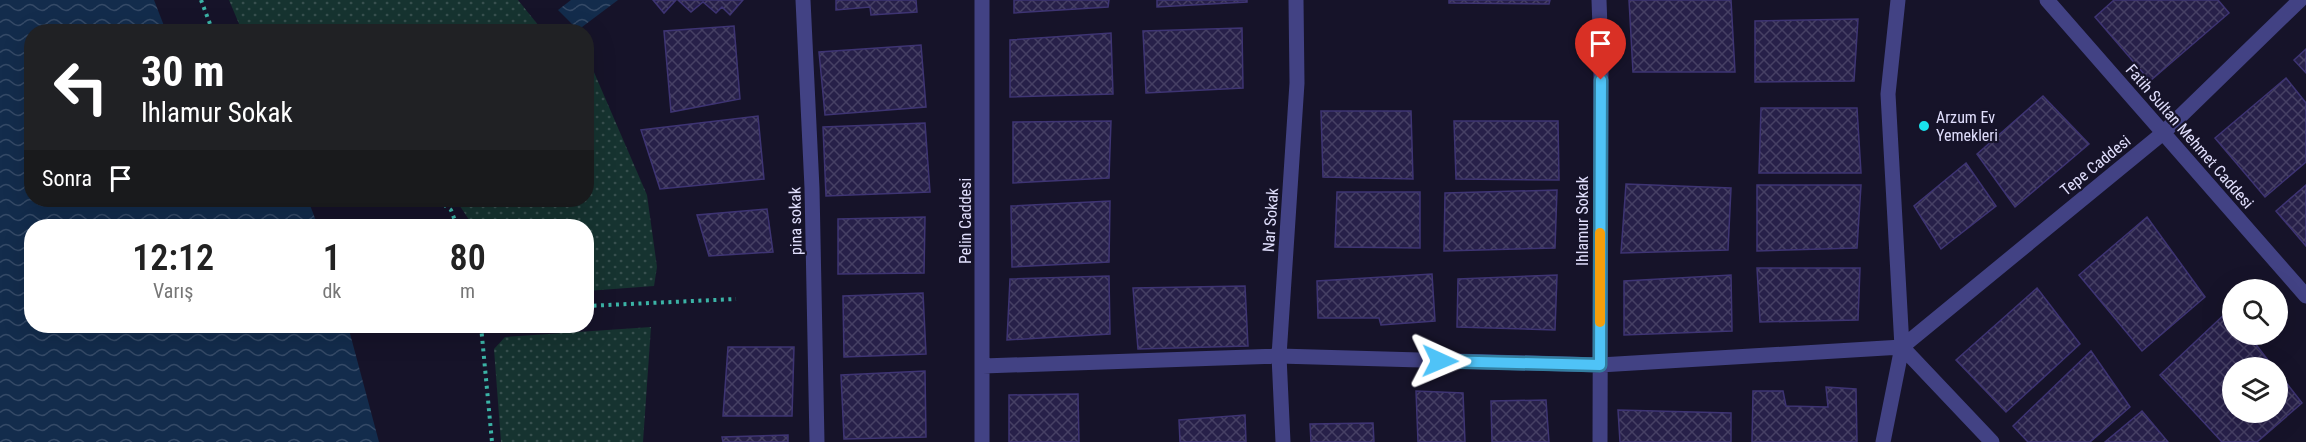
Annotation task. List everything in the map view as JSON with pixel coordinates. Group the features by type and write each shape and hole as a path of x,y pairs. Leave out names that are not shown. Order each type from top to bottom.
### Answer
{"street":[{"name":"pina sokak","path":"803,0 812,188 817,442"},
{"name":"Pelin Caddesi","path":"982,0 982,442"},
{"name":"Nar Sokak","path":"1283,442 1279,356 1297,83 1296,0"},
{"name":"Ihlamur Sokak","path":"1599,0 1601,56 1600,442"},
{"path":"1883,442 1902,347 1888,94 1898,0"},
{"name":"Fatih Sultan Mehmet Caddesi","path":"2047,0 2306,296"},
{"name":"Tepe Caddesi","path":"1902,347 2163,133 2300,0"},
{"path":"982,366 1279,356 1600,365 1902,347 1992,442"}],"path":[{"path":"201,0 210,24"},
{"path":"594,306 736,299"},
{"path":"482,333 492,442"}],"green space":[{"path":"229,0 518,0 537,24 239,24"},
{"path":"594,72 647,195 657,267 654,286 594,290 594,219 468,219 461,207 594,207"},
{"path":"651,327 643,442 501,442 494,349 505,337 594,333 594,331"}],"water":[{"path":"0,0 154,0 163,24 24,24 24,207 311,207 315,219 24,219 24,333 350,333 379,442 0,442"},
{"path":"571,0 618,0 586,24 572,24 558,10"}],"building":[{"path":"653,0 676,0 664,13"},
{"path":"678,0 743,0 730,15 722,7 716,13 703,2 691,12"},
{"path":"836,0 916,0 917,12 871,15 870,7 836,10"},
{"path":"1014,0 1109,0 1108,7 1014,13"},
{"path":"1157,0 1247,0 1247,2 1157,7"},
{"path":"1449,0 1550,0 1549,4 1449,3"},
{"path":"1629,0 1731,0 1735,72 1633,72"},
{"path":"2114,0 2218,0 2229,13 2150,81 2095,17"},
{"path":"1858,19 1854,81 1755,82 1755,21"},
{"path":"734,26 740,99 671,112 664,31"},
{"path":"1242,28 1243,88 1146,93 1143,31"},
{"path":"1111,33 1113,94 1010,97 1010,40"},
{"path":"921,45 926,107 825,115 819,52"},
{"path":"2306,49 2306,73 2294,60"},
{"path":"2286,78 2306,103 2306,162 2265,197 2215,138"},
{"path":"2043,96 2089,144 2015,207 1977,154"},
{"path":"1761,108 1857,108 1861,173 1759,173"},
{"path":"1321,111 1411,111 1413,179 1323,177"},
{"path":"758,116 764,179 660,189 641,130"},
{"path":"1111,121 1109,178 1013,183 1013,122"},
{"path":"1454,121 1558,121 1559,180 1456,179"},
{"path":"925,123 930,192 826,196 823,127"},
{"path":"1966,163 1996,206 1941,249 1914,206"},
{"path":"1626,184 1731,188 1728,250 1621,253"},
{"path":"1757,185 1861,185 1857,248 1757,251"},
{"path":"2306,185 2306,246 2276,211"},
{"path":"1557,190 1555,248 1444,251 1445,193"},
{"path":"1337,192 1420,192 1420,248 1335,247"},
{"path":"1110,201 1109,262 1012,267 1011,206"},
{"path":"767,209 773,252 709,256 697,215"},
{"path":"925,217 924,273 838,274 838,219"},
{"path":"2147,217 2205,297 2142,351 2079,275"},
{"path":"1757,268 1860,268 1858,320 1760,322"},
{"path":"1432,274 1435,321 1381,325 1379,318 1318,318 1317,281"},
{"path":"1557,275 1555,330 1457,327 1458,279"},
{"path":"1731,275 1732,331 1624,335 1624,281"},
{"path":"1109,276 1110,334 1007,340 1010,279"},
{"path":"1245,286 1248,346 1138,349 1133,288"},
{"path":"2037,288 2080,344 2006,412 1956,360"},
{"path":"923,293 926,354 844,357 843,296"},
{"path":"2222,317 2222,345 2256,345 2266,357 2222,357 2222,423 2279,423 2257,442 2222,442 2160,375"},
{"path":"728,347 794,347 792,416 723,416"},
{"path":"2091,351 2130,407 2090,442 2028,442 2013,426"},
{"path":"925,371 926,437 844,439 841,375"},
{"path":"2288,385 2302,403 2288,415"},
{"path":"1826,387 1856,389 1857,442 1752,442 1753,391 1783,391 1786,406 1828,407"},
{"path":"1416,391 1463,393 1465,442 1418,442"},
{"path":"1078,394 1079,442 1009,442 1009,395"},
{"path":"1546,400 1549,442 1492,442 1491,401"},
{"path":"1618,410 1731,413 1731,442 1620,442"},
{"path":"2142,411 2168,442 2105,442"},
{"path":"1245,415 1246,442 1180,442 1179,420"},
{"path":"1373,423 1374,442 1311,442 1310,424"},
{"path":"788,435 788,442 723,442 722,437"}],"slow traffic":[{"path":"1600,233 1600,322"}],"place":[{"name":"Arzum Ev Yemekleri","path":"1924,126"}],"route":[{"path":"1440,361 1600,365 1601,80"}]}
